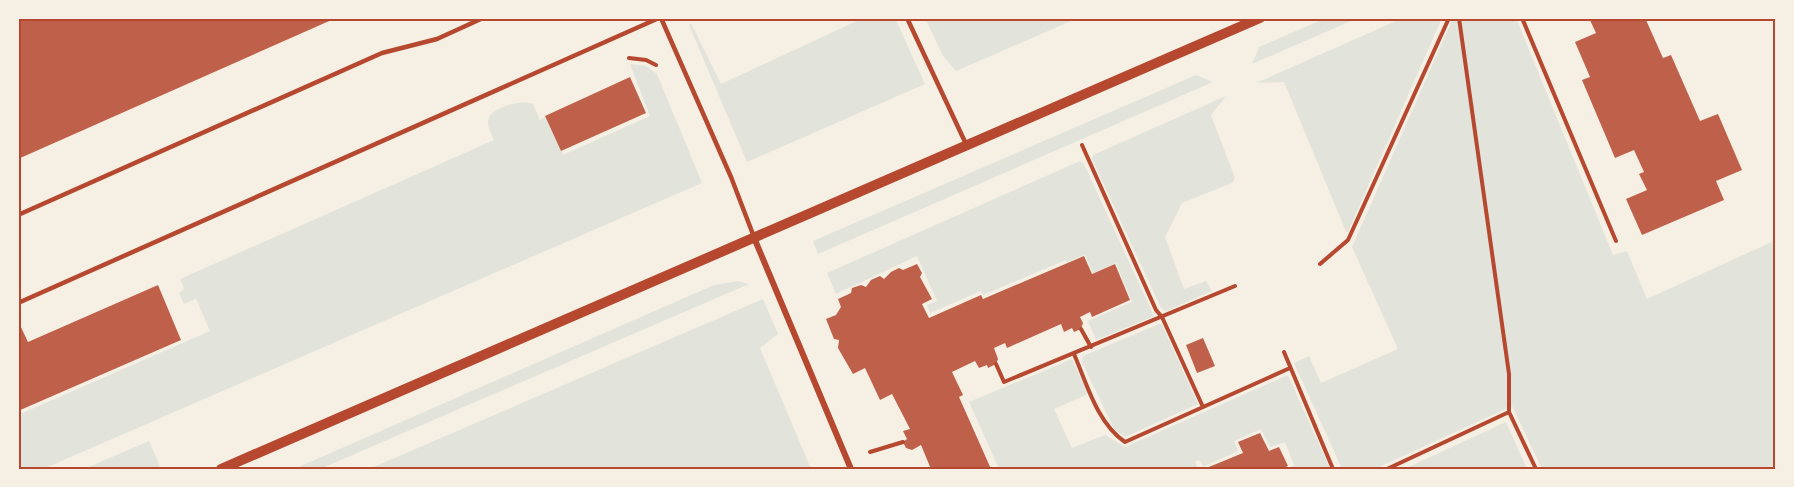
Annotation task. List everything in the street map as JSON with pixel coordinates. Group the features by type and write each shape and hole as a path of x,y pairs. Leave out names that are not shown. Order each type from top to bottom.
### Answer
{"street":[{"path":"221,469 239,466 1260,18"},
{"path":"755,240 851,469"}],"lane":[{"path":"18,215 382,52 437,39 483,18"},
{"path":"18,303 660,18 732,177 755,240"},
{"path":"907,18 967,147"}],"path":[{"path":"1320,264 1348,240 1449,18"},
{"path":"1460,18 1509,374 1509,412 1536,469"},
{"path":"1522,18 1617,241"},
{"path":"615,38 625,59 646,60 657,65 661,71"},
{"path":"1082,145 1156,310 1162,317 1203,407"},
{"path":"996,364 1004,382 1235,286"},
{"path":"1081,329 1091,347"},
{"path":"1284,352 1333,469"},
{"path":"1074,354 1104,423 1113,434 1125,442 1290,368"},
{"path":"1387,469 1509,412"},
{"path":"848,462 885,446 903,442"}],"shaded area":[{"path":"863,18 895,18 925,84 747,162 689,25 691,23 721,84"},
{"path":"925,18 1078,18 956,71 943,56"},
{"path":"1326,18 1358,18 1252,64 1259,47"},
{"path":"1403,18 1442,18 1347,234 1284,82 1256,83"},
{"path":"1453,18 1516,18 1613,255 1627,251 1647,299 1776,240 1776,469 1542,469 1512,406 1375,469 1342,469 1294,363 1309,356 1321,383 1398,349 1352,247"},
{"path":"630,64 646,66 657,74 702,183 43,469 18,469 18,415 210,331 196,299 184,304 179,293 184,289 180,279 494,140 488,121 494,112 507,105 533,104 540,120 545,117 563,155 650,116"},
{"path":"1196,75 1213,82 818,254 813,241"},
{"path":"1226,96 1211,115 1235,178 1232,183 1182,203 1165,237 1184,289 1206,281 1212,291 1166,311 1161,308 1092,159 1093,155"},
{"path":"1080,161 1084,164 1154,316 1096,340 1088,321 1132,302 1116,263 1093,273 1085,255 1067,262 1066,260 983,295 981,291 930,313 927,305 937,301 917,256 836,294 827,273"},
{"path":"738,281 749,284 320,469 294,469 714,285"},
{"path":"763,299 778,334 760,348 811,469 369,469"},
{"path":"1159,324 1162,325 1198,404 1125,437 1114,429 1082,362 1083,356"},
{"path":"1072,359 1088,394 1054,409 1072,448 1105,435 1125,447 1288,375 1330,469 1288,469 1294,465 1285,442 1270,447 1261,429 1234,441 1238,451 1203,467 1200,460 1195,461 1198,469 999,469 969,402"},
{"path":"1506,422 1527,469 1404,469"},
{"path":"149,441 160,466 154,469 84,469"}],"building":[{"path":"18,18 336,18 18,159"},
{"path":"1589,18 1650,18 1646,20 1663,58 1671,55 1700,121 1718,114 1742,170 1716,181 1724,200 1642,235 1626,199 1647,190 1639,174 1644,172 1634,150 1615,158 1582,80 1590,77 1575,42 1596,33"},
{"path":"630,77 646,113 561,151 545,116"},
{"path":"1084,256 1092,274 1115,264 1130,300 1092,317 1090,312 1080,317 1083,323 1081,329 1074,332 1072,328 1064,332 1061,324 1007,348 1005,343 994,348 998,359 996,364 988,368 987,365 979,368 975,361 952,372 963,395 959,397 991,469 931,469 921,445 912,450 906,448 903,442 907,439 903,431 910,429 892,394 880,400 865,368 853,374 838,348 839,340 834,339 826,319 836,315 841,307 838,299 851,293 852,288 861,285 866,287 871,280 880,276 884,279 899,268 903,270 917,264 922,273 920,277 932,299 922,304 929,318 981,295 983,299"},
{"path":"158,285 181,340 18,411 18,326 20,325 28,342"},
{"path":"1203,338 1215,366 1197,373 1186,345"},
{"path":"1260,433 1269,451 1279,447 1288,466 1281,469 1204,469 1243,453 1238,442"}]}
